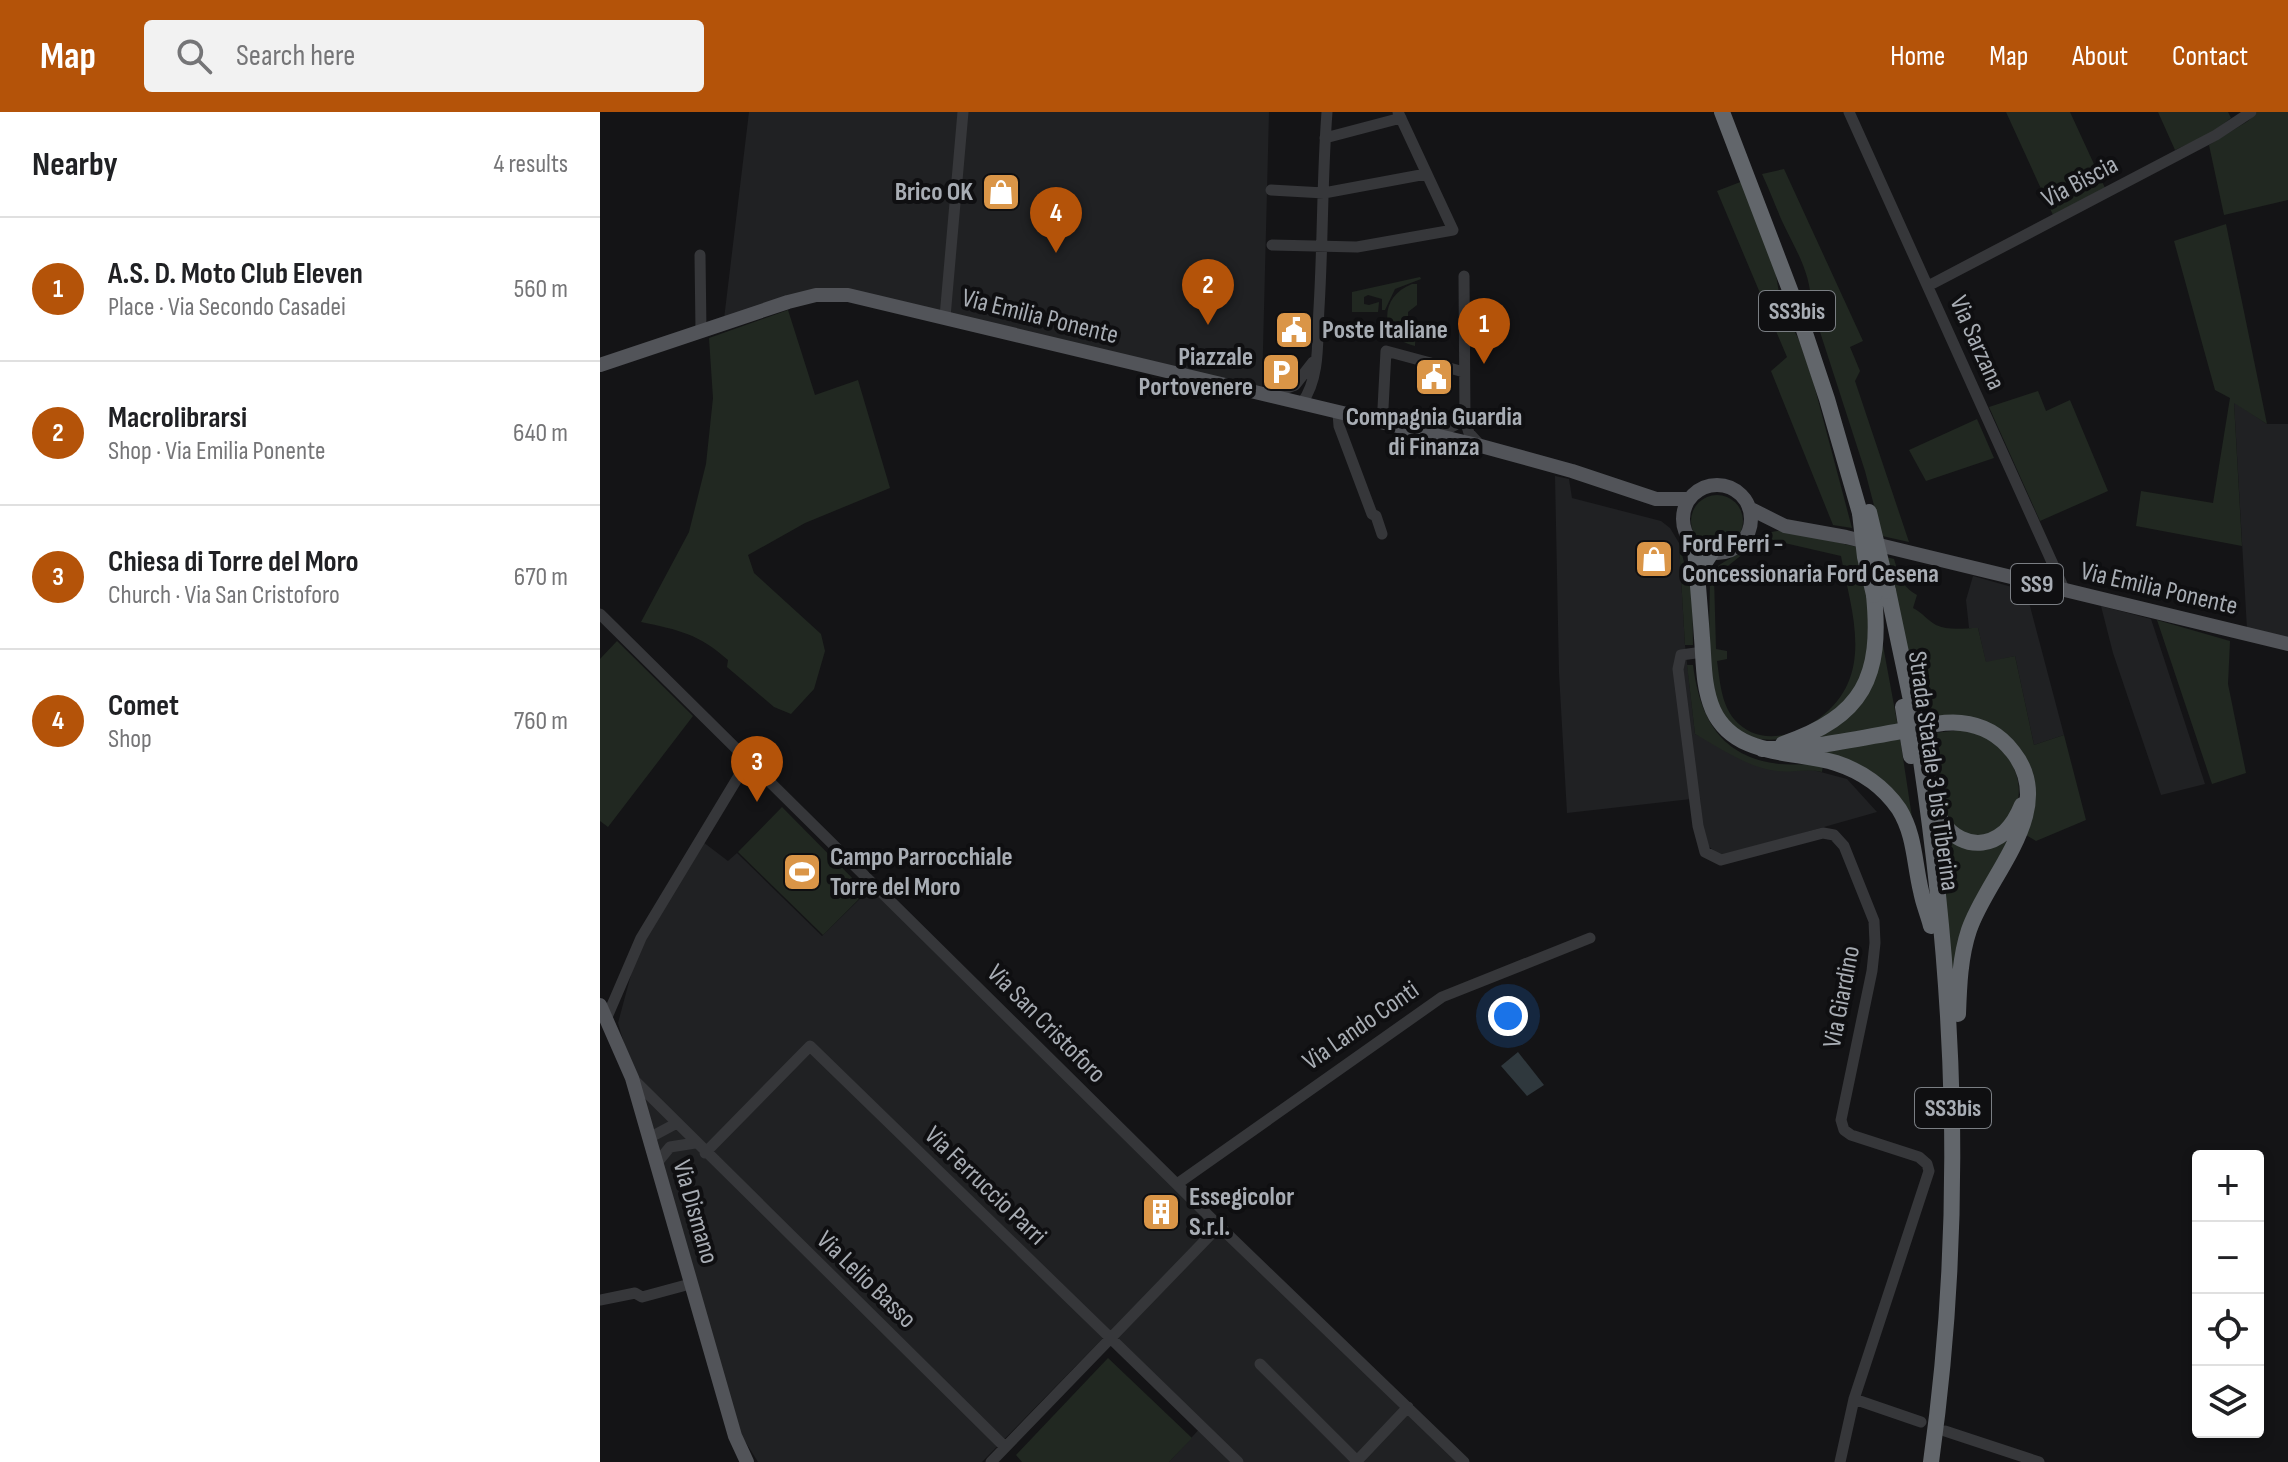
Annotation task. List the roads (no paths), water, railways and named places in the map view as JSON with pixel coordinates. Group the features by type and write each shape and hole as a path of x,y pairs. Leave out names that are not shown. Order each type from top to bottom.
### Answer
{"highway":[{"name":"SS3bis","path":"1722,112 1795,303 1864,513"},
{"name":"SS3bis","path":"1733,112 1805,300 1836,396 1864,513"},
{"path":"1762,749 1820,729 1853,702 1866,683 1874,659 1881,593 1865,557 1864,513"},
{"path":"1703,550 1697,574 1706,687 1714,711 1725,728 1743,741 1762,749 1834,762 1860,773 1881,788 1898,808 1908,829 1931,926"},
{"name":"Strada Statale 3 bis Tiberina","path":"1881,593 1918,755 1943,939 1952,1089 1950,1287 1931,1462"},
{"path":"1762,749 1809,747 1937,724 1961,723 1985,729 2005,742 2018,759 2025,777 2027,796 2024,824 2018,840 1980,902 1969,931 1962,960 1952,1089"},
{"path":"1918,755 1933,807 1944,828 1956,838 1971,843 1987,841 2004,833 2027,796"},
{"name":"Strada Statale 3 bis Tiberina","path":"1918,755 1943,1089 1944,1221 1933,1381 1922,1462"}],"main road":[{"name":"Via Emilia Ponente","path":"600,365 788,302 829,294 848,295 1481,446 1572,471 1656,499 1689,499"},
{"path":"1722,485 1738,492 1749,508 1749,531 1734,549 1723,553 1703,550 1684,530 1682,519 1689,499 1707,486 1722,485"},
{"name":"Via Emilia Ponente","path":"1656,499 1682,519"},
{"name":"Via Emilia Ponente","path":"1749,508 1785,526 1846,537 2288,644"},
{"name":"Via Emilia Ponente","path":"1749,531 1785,526"},
{"name":"Via Dismano","path":"604,1011 632,1078 690,1284 745,1462"}],"street":[{"path":"945,317 963,112"},
{"path":"1302,403 1311,388 1317,354 1327,112"},
{"name":"Via Sarzana","path":"1849,112 2065,591"},
{"name":"Via Biscia","path":"1928,286 2216,135 2251,112"},
{"path":"1272,245 1357,247 1453,230 1400,115 1325,138"},
{"path":"1271,190 1324,193 1426,174"},
{"path":"700,255 701,331"},
{"path":"1458,441 1463,416 1464,276"},
{"path":"1383,408 1386,351 1464,372"},
{"path":"1302,403 1297,391 1299,382 1317,354"},
{"path":"1268,395 1284,391 1299,382"},
{"path":"1311,388 1313,398 1321,408"},
{"path":"1338,413 1339,426 1382,534"},
{"path":"1435,435 1450,429 1463,416"},
{"path":"1463,416 1469,433 1481,446"},
{"name":"Via San Cristoforo","path":"600,614 1219,1226 1464,1462"},
{"name":"Via Giardino","path":"1703,652 1681,655 1678,669 1698,826 1705,852 1721,860 1823,833 1834,835 1844,846 1874,921 1875,943 1841,1120 1844,1130 1851,1135 1919,1157 1927,1164 1929,1171 1854,1399 1840,1462"},
{"path":"604,1011 641,938 749,759"},
{"name":"Via Lando Conti","path":"1177,1184 1442,997 1590,938"},
{"name":"Via Ferruccio Parri","path":"705,1153 810,1046 1238,1462"},
{"name":"Via Lelio Basso","path":"632,1078 1005,1447"},
{"path":"649,1138 677,1123"},
{"path":"649,1138 670,1147 695,1143"},
{"path":"656,1164 670,1147"},
{"path":"991,1462 1219,1226"},
{"path":"600,1300 635,1293 642,1297 690,1284"},
{"path":"1260,1364 1357,1461 1408,1407"},
{"path":"1854,1399 1921,1422"},
{"path":"1945,1431 2039,1462"}],"place":[{"name":"Brico OK","path":"1001,192"},
{"name":"Comet","path":"1056,253"},
{"name":"Macrolibrarsi","path":"1208,325"},
{"name":"Poste Italiane","path":"1294,330"},
{"name":"A.S. D. Moto Club Eleven","path":"1484,364"},
{"name":"Piazzale Portovenere","path":"1281,372"},
{"name":"Compagnia Guardia di Finanza","path":"1434,377"},
{"name":"Ford Ferri - Concessionaria Ford Cesena","path":"1654,559"},
{"name":"Chiesa di Torre del Moro","path":"757,802"},
{"name":"Campo Parrocchiale Torre del Moro","path":"802,872"},
{"name":"Essegicolor S.r.l.","path":"1161,1212"}]}
